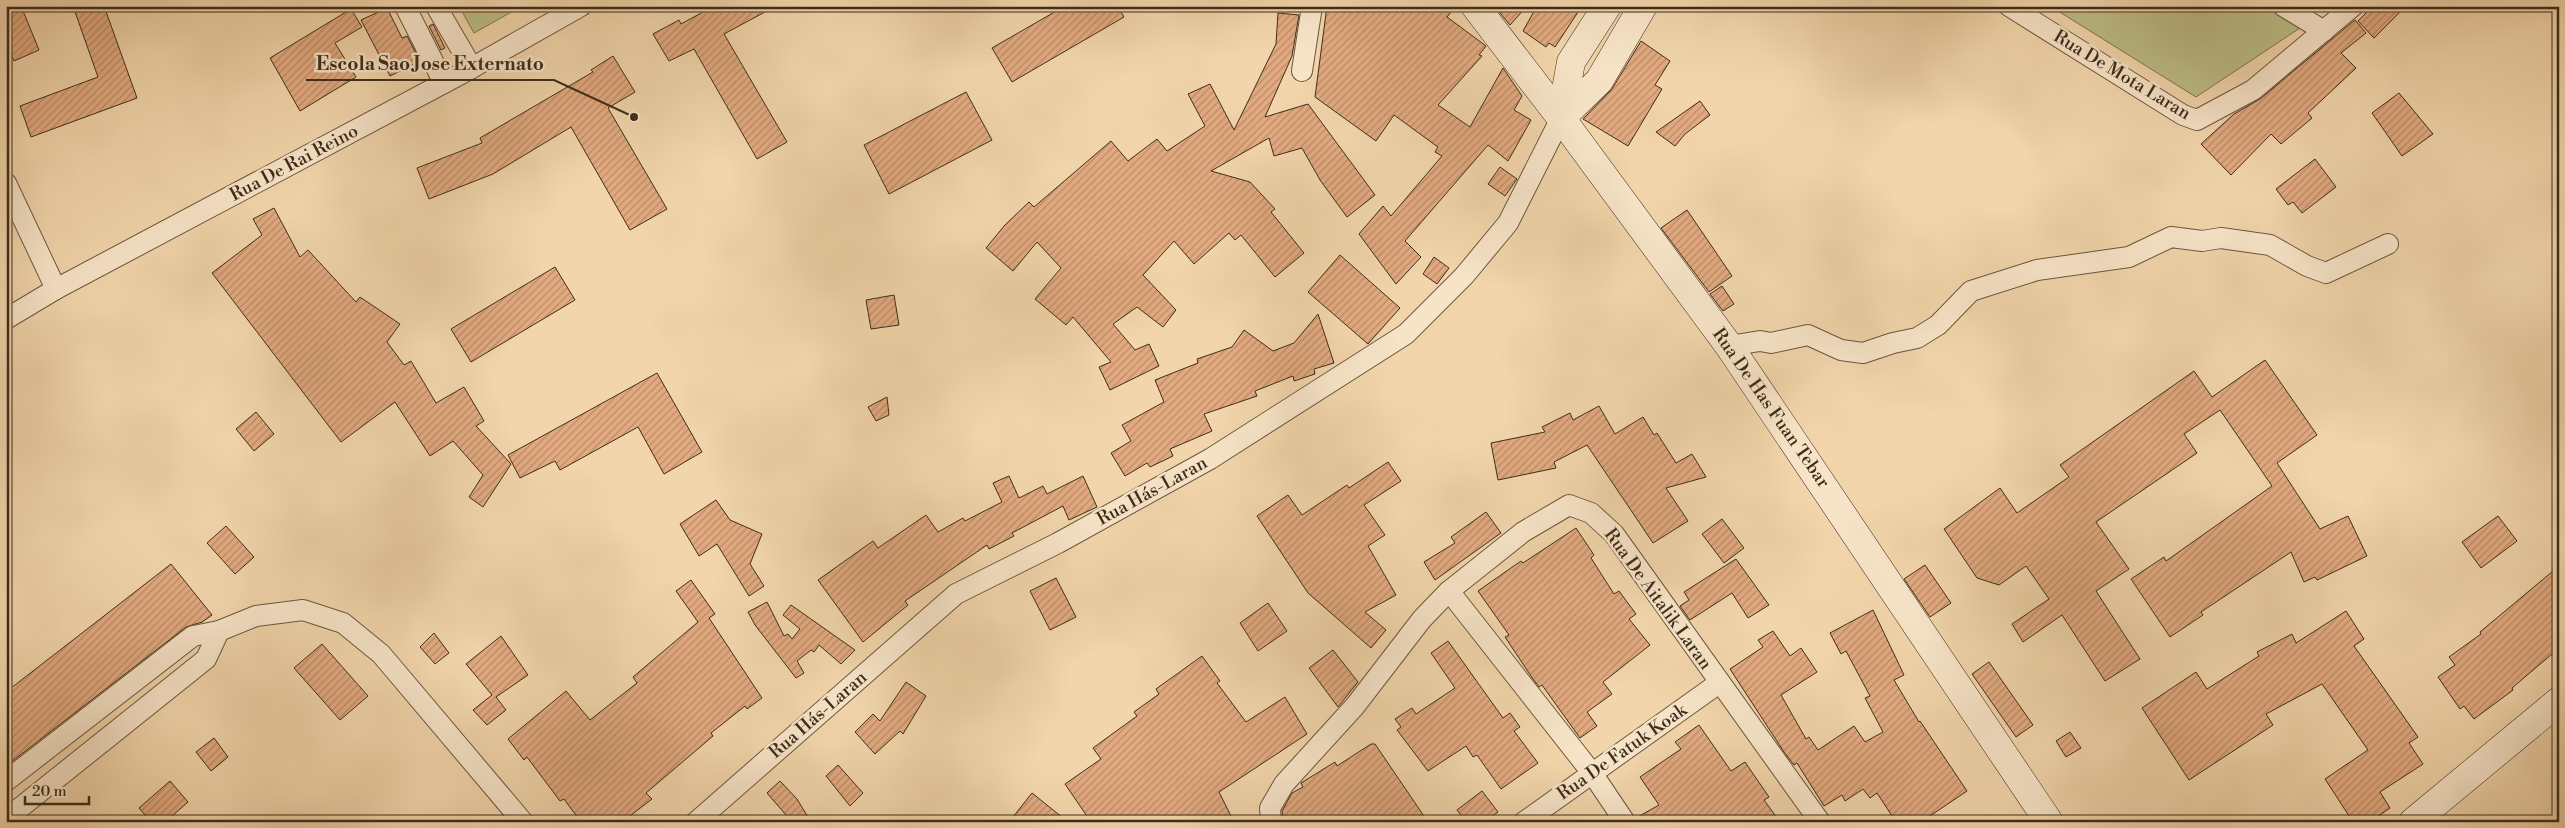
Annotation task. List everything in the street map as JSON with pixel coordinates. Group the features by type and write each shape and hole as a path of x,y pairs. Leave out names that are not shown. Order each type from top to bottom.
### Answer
{"street":[{"path":"405,6 444,83"},
{"path":"436,6 472,68"},
{"name":"Rua De Rai Reino","path":"6,319 56,289 472,68 581,6"},
{"path":"1302,70 1312,6"},
{"name":"Rua De Has Fuan Tebar","path":"1475,6 1561,118 1729,346 2050,822"},
{"name":"Rua Hás-Laran","path":"696,822 956,594 1058,543 1210,459 1406,334 1464,276 1508,223 1561,118 1571,62 1607,6"},
{"name":"Rua Hás-Laran","path":"1561,118 1599,81 1643,6"},
{"name":"Rua De Mota Laran","path":"2009,6 2184,115 2197,120 2253,90 2353,6"},
{"path":"2283,6 2324,31"},
{"path":"6,182 56,289"},
{"path":"1729,346 1760,341 1771,343 1808,335 1841,350 1863,353 1893,343 1917,338 1938,325 1970,291 2037,270 2129,257 2172,237 2202,241 2221,238 2270,245 2307,266 2326,273 2388,244"},
{"name":"Rua De Aitalik Laran","path":"1271,822 1270,808 1284,784 1355,706 1422,619 1449,591 1523,532 1569,505 1591,513 1614,534 1820,822"},
{"path":"1449,591 1592,773 1625,822"},
{"path":"6,781 193,636 220,631 256,616 304,610 343,623 382,654 524,822"},
{"path":"6,819 206,659 220,631"},
{"name":"Rua De Fatuk Koak","path":"1524,822 1719,683"},
{"path":"2414,822 2559,701"}],"green space":[{"path":"459,6 522,6 474,33"},
{"path":"2050,6 2271,6 2303,26 2196,97"}],"building":[{"path":"6,6 21,6 39,50 14,61 6,42"},
{"path":"73,6 104,6 137,98 31,137 20,106 98,77"},
{"path":"714,6 776,6 724,34 787,142 757,159 694,49 669,61 653,34 679,20 681,24"},
{"path":"1065,6 1117,6 1124,17 1012,82 992,48"},
{"path":"1327,6 1456,6 1447,17 1486,46 1479,55 1482,56 1438,105 1470,127 1503,68 1522,96 1514,110 1531,120 1508,161 1488,145 1405,241 1421,257 1396,284 1359,234 1383,206 1391,216 1442,156 1435,152 1438,147 1394,115 1376,141 1315,97"},
{"path":"1504,6 1527,6 1510,25 1500,13"},
{"path":"1537,6 1582,6 1555,47 1549,43 1546,47 1523,31"},
{"path":"2373,6 2406,6 2374,38 2358,21"},
{"path":"387,8 402,38 407,36 420,61 390,76 361,20"},
{"path":"351,9 362,27 335,43 356,77 300,111 270,58"},
{"path":"1278,13 1299,15 1292,56 1265,117 1308,104 1375,195 1347,217 1320,180 1302,148 1274,156 1269,138 1211,171 1250,182 1275,209 1271,212 1304,253 1275,277 1241,235 1235,240 1229,233 1194,264 1174,241 1143,275 1176,310 1163,327 1137,307 1113,324 1135,350 1149,344 1159,366 1110,390 1099,367 1111,362 1073,317 1066,325 1035,299 1061,268 1037,242 1013,271 986,248 1005,225 1029,202 1034,207 1111,141 1128,161 1157,139 1167,151 1205,126 1188,94 1210,84 1234,130 1276,44"},
{"path":"2355,20 2366,33 2341,53 2356,68 2308,113 2312,118 2281,144 2271,134 2231,175 2201,144 2234,114 2260,99"},
{"path":"433,24 445,48 441,50 429,26"},
{"path":"1641,41 1670,61 1655,85 1662,89 1628,146 1583,119 1612,89"},
{"path":"613,56 635,92 608,108 667,209 630,230 571,127 493,174 429,199 417,168 482,143 480,138 593,72 591,70"},
{"path":"966,92 992,140 889,194 864,145"},
{"path":"2399,93 2433,134 2402,156 2372,113"},
{"path":"1700,101 1710,115 1685,134 1675,146 1656,132"},
{"path":"2315,159 2336,187 2302,213 2293,202 2288,205 2276,189"},
{"path":"1500,167 1517,179 1505,196 1488,184"},
{"path":"274,208 300,257 308,250 356,302 360,297 400,324 387,342 404,365 411,361 436,403 464,387 484,421 476,426 511,464 483,507 469,497 483,475 453,441 430,456 395,402 341,442 212,273 262,235 253,219"},
{"path":"1687,210 1732,276 1709,292 1661,228"},
{"path":"1340,255 1400,308 1368,344 1308,292"},
{"path":"1434,257 1449,268 1437,284 1423,274"},
{"path":"555,267 575,300 471,362 451,329"},
{"path":"1722,286 1734,304 1723,311 1710,294"},
{"path":"894,295 899,325 871,329 866,300"},
{"path":"1318,314 1334,363 1314,369 1315,374 1294,381 1293,376 1255,391 1257,396 1204,414 1212,431 1170,449 1173,456 1150,467 1147,463 1125,476 1111,453 1131,441 1122,425 1164,402 1155,380 1198,363 1197,359 1232,347 1244,330 1273,351 1294,343"},
{"path":"2265,360 2317,435 2277,463 2320,529 2348,516 2367,556 2317,580 2315,577 2304,582 2291,552 2201,612 2203,615 2170,637 2131,579 2164,557 2166,561 2272,486 2220,410 2184,434 2197,453 2096,522 2129,569 2096,591 2140,659 2105,681 2062,615 2023,642 2012,624 2049,599 2026,566 1999,585 1977,578 1944,529 2000,488 2017,513 2069,477 2060,465 2194,371 2212,397"},
{"path":"657,373 702,452 664,474 638,427 560,470 555,461 520,478 508,455"},
{"path":"887,397 889,415 876,421 868,407"},
{"path":"1599,406 1615,434 1643,417 1654,435 1657,433 1676,463 1692,454 1706,477 1666,488 1688,521 1653,543 1587,445 1554,462 1556,468 1498,480 1491,443 1545,432 1542,427 1570,413 1573,420"},
{"path":"256,412 274,434 254,451 236,429"},
{"path":"1388,462 1401,481 1364,505 1385,535 1368,546 1396,595 1365,612 1386,630 1371,648 1308,593 1257,516 1288,495 1302,515 1347,485 1349,488"},
{"path":"1009,476 1019,498 1043,486 1047,494 1083,476 1097,507 1069,520 1063,506 1012,533 1014,536 989,549 987,545 905,601 908,605 863,642 818,580 873,541 878,548 926,515 938,532 963,518 965,521 1002,502 993,483"},
{"path":"716,500 730,520 762,534 750,564 764,586 749,596 717,544 699,556 680,524"},
{"path":"1486,512 1501,533 1435,580 1424,562 1455,543 1451,537"},
{"path":"2498,516 2517,541 2481,568 2462,542"},
{"path":"1722,519 1744,548 1724,563 1702,534"},
{"path":"226,526 254,557 235,574 207,543"},
{"path":"1576,528 1594,555 1591,558 1614,594 1619,591 1636,614 1629,619 1650,645 1603,682 1612,694 1587,712 1597,726 1580,738 1542,685 1539,687 1533,679 1505,637 1509,635 1478,591 1521,561 1523,563"},
{"path":"1736,559 1769,605 1748,618 1732,593 1690,620 1680,606 1689,600 1684,592"},
{"path":"171,564 212,615 202,622 186,627 6,766 6,692"},
{"path":"1925,565 1951,603 1930,617 1904,579"},
{"path":"2559,566 2559,648 2512,688 2513,690 2474,719 2464,706 2460,709 2438,677 2455,665 2449,657 2481,634 2480,632"},
{"path":"1056,578 1076,617 1050,630 1030,591"},
{"path":"691,580 715,614 709,618 762,698 747,709 745,706 711,733 713,736 646,793 652,799 622,822 581,822 564,799 560,801 527,757 524,760 508,739 566,691 590,720 637,683 633,677 698,622 676,591"},
{"path":"767,602 784,636 788,634 792,639 800,629 783,615 791,605 855,650 841,664 819,645 814,652 811,650 797,661 804,673 796,678 755,625 748,612"},
{"path":"1268,603 1287,631 1258,651 1240,623"},
{"path":"1873,610 1904,675 1894,680 1919,722 1967,791 1921,822 1896,822 1877,793 1870,798 1863,789 1845,801 1842,795 1824,806 1797,763 1794,765 1784,752 1730,669 1763,647 1758,640 1773,631 1790,656 1801,648 1817,672 1781,695 1806,739 1809,737 1818,750 1854,726 1865,742 1883,732 1865,698 1870,696 1846,651 1841,654 1830,633"},
{"path":"2346,611 2364,639 2354,646 2418,737 2409,743 2423,764 2380,792 2390,808 2370,822 2353,822 2325,779 2368,750 2322,684 2266,714 2273,725 2189,780 2142,708 2196,672 2207,689 2259,656 2257,652 2292,634 2296,643"},
{"path":"434,633 449,653 435,664 420,647"},
{"path":"501,636 528,675 496,697 506,710 487,725 473,710 492,695 466,664"},
{"path":"1448,641 1503,718 1510,713 1520,727 1514,731 1538,763 1501,789 1477,755 1473,757 1466,746 1428,771 1397,730 1401,727 1395,719 1412,708 1416,714 1455,688 1431,653"},
{"path":"322,644 368,696 340,720 294,668"},
{"path":"1333,650 1358,682 1338,707 1309,668"},
{"path":"1202,656 1220,681 1217,683 1246,722 1285,697 1307,734 1219,792 1234,822 1091,822 1065,784 1101,759 1093,748 1137,716 1134,712 1159,694 1156,689"},
{"path":"1989,662 2033,725 2016,737 1972,674"},
{"path":"906,682 926,696 903,734 900,731 875,754 855,732 873,714 880,721"},
{"path":"1699,725 1731,771 1745,762 1769,797 1764,800 1780,822 1637,822 1636,818 1659,805 1640,777 1681,749 1675,742"},
{"path":"2070,732 2081,748 2066,757 2056,741"},
{"path":"214,738 228,757 211,771 196,752"},
{"path":"1371,744 1375,744 1428,822 1283,822 1282,811 1292,793 1303,787 1301,783 1335,762 1337,766"},
{"path":"838,765 863,793 850,806 826,776"},
{"path":"170,781 188,802 165,822 151,822 139,808"},
{"path":"780,781 797,799 811,822 792,822 767,793"},
{"path":"1482,791 1498,812 1484,822 1466,822 1457,810"},
{"path":"1032,793 1068,822 1009,822"}],"place":[{"name":"Escola Sao Jose Externato","path":"634,117"}]}
